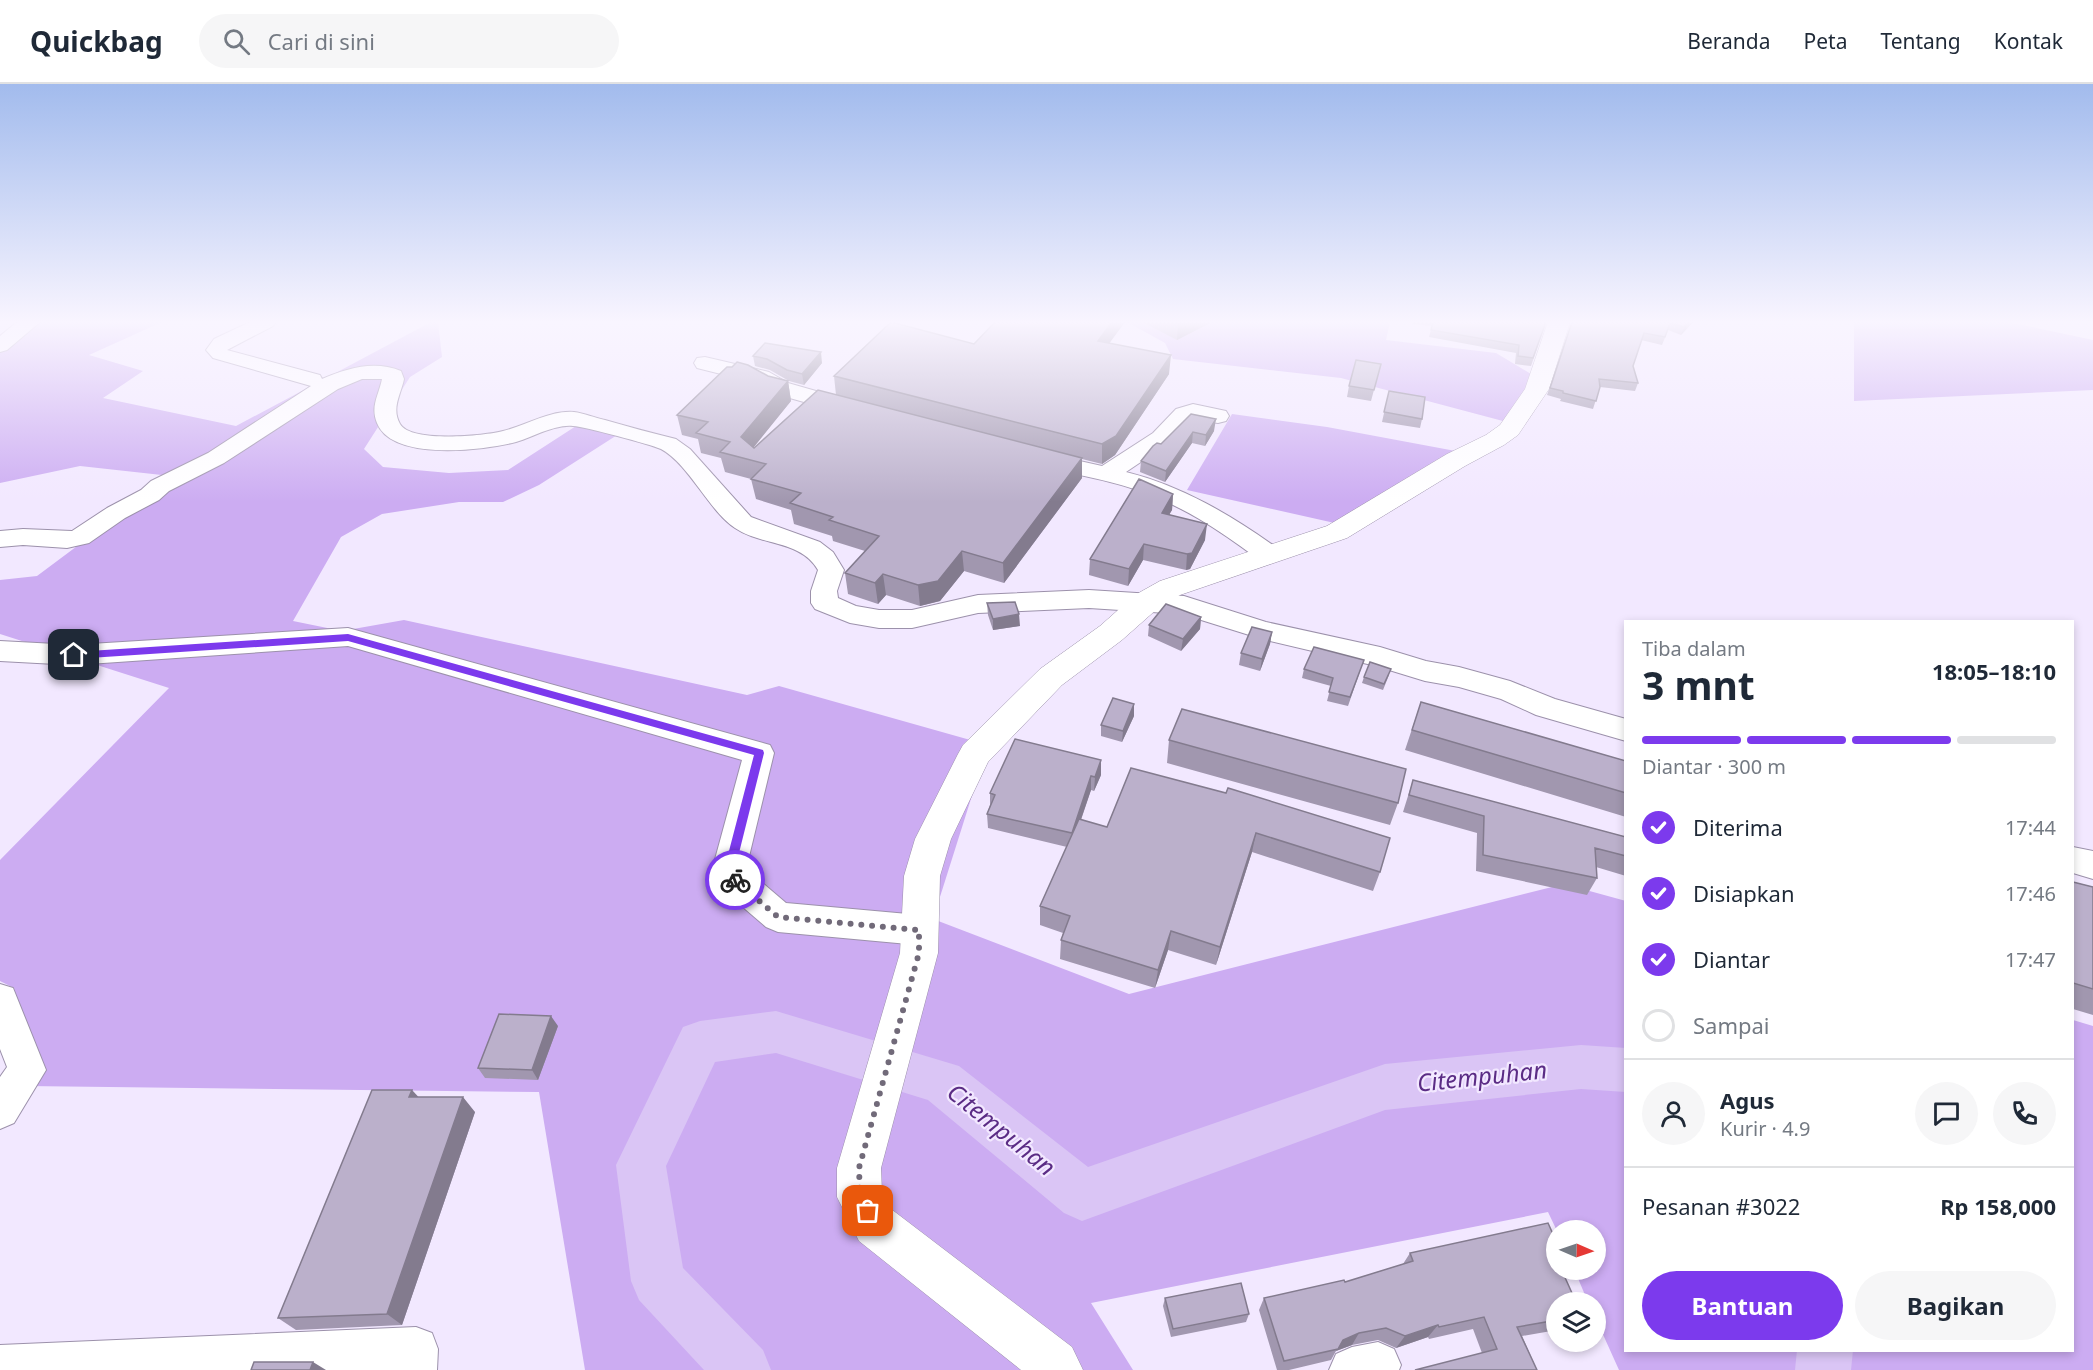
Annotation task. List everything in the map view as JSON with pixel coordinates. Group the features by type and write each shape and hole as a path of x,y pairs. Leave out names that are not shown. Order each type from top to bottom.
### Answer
{"main road":[{"path":"1058,1370 875,1225 860,1197 859,1168 919,942 922,876 933,839 975,754 1051,677 1111,633 1146,602 1170,588 1336,532 1509,430 1537,389 1539,382"}],"street":[{"path":"0,539 23,537 67,540 80,537 116,513 150,495 160,486 216,458 335,382"},
{"path":"393,382 386,397 388,424 392,431 408,438 448,443 493,441 561,420 573,419 668,444 682,454 742,522 752,528 792,539 821,555 831,570 824,591 825,603 850,614 879,620 912,619 978,604 1089,599 1184,605 1262,630 1380,657 1425,671 1459,677 1510,691 1546,707 1624,729"},
{"path":"770,382 780,388 876,414"},
{"path":"1105,475 1152,445 1184,414 1193,411 1218,416"},
{"path":"1018,453 1141,484 1169,494 1247,538 1268,554"},
{"path":"0,651 74,655 348,638 759,753 728,874 778,917 919,942"},
{"path":"2074,860 2093,865"},
{"path":"0,1000 27,1070 0,1110"},
{"path":"0,1368 416,1349 414,1370"}],"shaded area":[{"path":"0,382 127,382 103,398 236,426 318,382 407,382 364,449 383,467 449,473 508,470 590,417 625,430 539,485 503,502 459,502 382,514 341,537 293,621 342,631 404,620 747,695 779,686 988,745 933,919 1129,994 1564,884 1624,900 1624,1352 2074,1352 2074,1020 2093,1026 2093,1370 1619,1370 1606,1341 1606,1292 1584,1292 1579,1280 1606,1280 1606,1220 1552,1220 1548,1212 1091,1303 1133,1370 585,1370 539,1092 25,1086 14,988 0,981 0,860 169,688 0,634 0,580 37,576 171,476 80,466 0,483"},
{"path":"1356,382 1540,382 1518,425"},
{"path":"1854,382 2093,382 2093,390 1854,401"},
{"path":"1232,414 1327,427 1477,455 1348,526 1187,490"}],"building":[{"path":"711,382 787,382 741,437 754,448 818,390 1082,458 1003,563 962,551 938,581 918,585 883,574 875,583 845,573 879,536 829,520 833,517 790,503 801,493 751,479 766,464 720,452 730,442 696,433 708,422 677,415"},
{"path":"858,382 1153,382 1116,436 1102,444"},
{"path":"1350,382 1376,382 1374,390 1349,386"},
{"path":"1552,382 1599,382 1600,387 1596,401 1550,388"},
{"path":"1389,391 1425,397 1422,419 1384,412"},
{"path":"1191,414 1216,419 1206,435 1193,432 1166,471 1141,461 1153,446 1157,443 1161,444"},
{"path":"1139,479 1173,494 1162,513 1207,524 1192,553 1187,554 1144,544 1129,569 1090,559"},
{"path":"1015,602 1019,614 993,619 987,603"},
{"path":"1166,604 1201,617 1183,639 1149,625"},
{"path":"1252,627 1272,632 1262,659 1241,653"},
{"path":"1314,647 1364,660 1350,697 1329,692 1333,678 1304,669"},
{"path":"1370,662 1391,669 1384,684 1364,677"},
{"path":"1113,698 1134,704 1123,731 1101,725"},
{"path":"1421,702 1624,760 1624,792 1412,730"},
{"path":"1182,709 1406,769 1398,803 1169,740"},
{"path":"1015,739 1101,760 1095,777 1091,776 1072,833 987,814 995,795 990,793"},
{"path":"1131,768 1226,793 1228,788 1390,838 1380,872 1256,833 1220,947 1171,931 1158,970 1061,940 1070,916 1040,906 1079,819 1107,827"},
{"path":"1413,780 1624,836 1624,855 1595,848 1597,878 1483,855 1484,816 1409,795"},
{"path":"2074,882 2093,887 2093,989 2074,983"},
{"path":"499,1014 551,1016 532,1070 478,1068"},
{"path":"372,1090 412,1090 409,1097 463,1097 387,1314 278,1318"},
{"path":"1546,1223 1546,1280 1566,1280 1572,1292 1546,1292 1546,1322 1517,1327 1537,1370 1415,1370 1497,1349 1484,1317 1439,1327 1438,1325 1405,1336 1386,1328 1359,1333 1343,1340 1338,1349 1284,1361 1264,1298 1344,1280 1345,1282 1413,1261 1410,1253"},
{"path":"1241,1283 1249,1314 1173,1329 1165,1298"},
{"path":"254,1362 313,1362 310,1370 251,1370"}],"waterway":[{"name":"Citempuhan","path":"743,1370 658,1281 641,1165 700,1042 776,1032 942,1082 1082,1195 1385,1087 1581,1067 1624,1070"},
{"name":"Citempuhan","path":"1823,1370 1825,1352"}],"way so far":[{"path":"735,880 778,917 919,930 919,953 859,1168 860,1197 868,1211"}],"route":[{"path":"74,655 348,638 759,753 728,874 735,880"}]}
